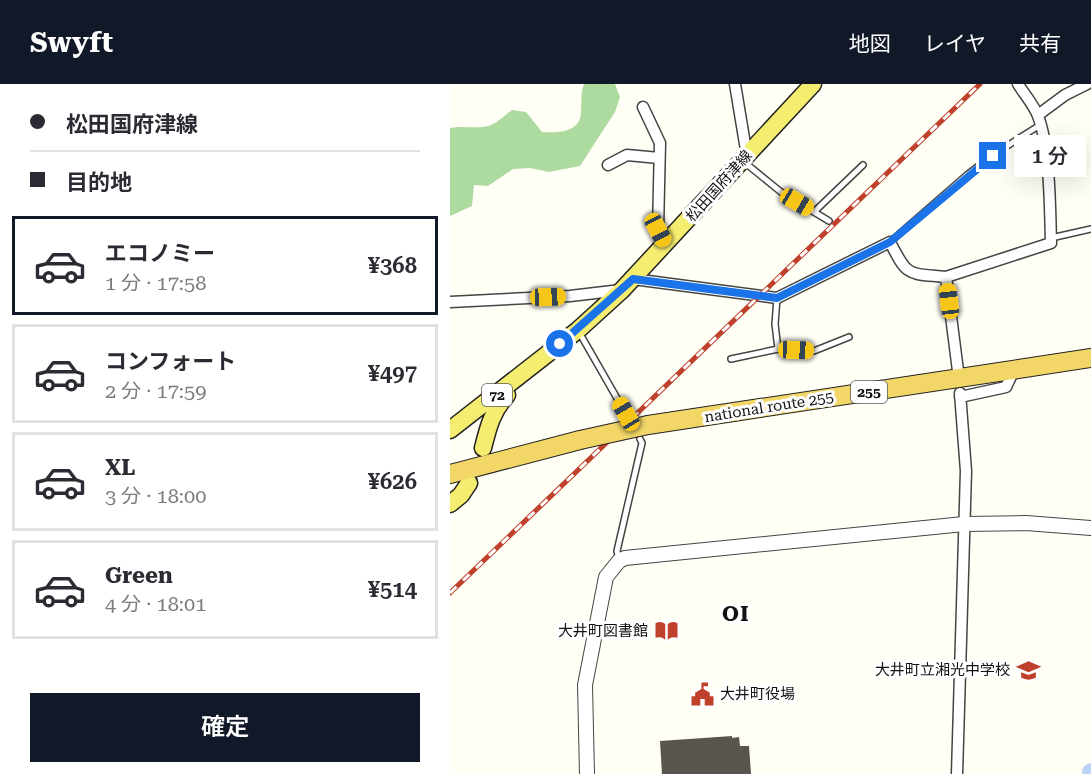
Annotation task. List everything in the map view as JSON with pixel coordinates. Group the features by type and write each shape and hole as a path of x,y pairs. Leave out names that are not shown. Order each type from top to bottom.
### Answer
{"highway":[{"name":"national route 255","path":"450,474 580,440 644,432 1091,358"}],"main road":[{"name":"松田国府津線","path":"450,430 578,330 627,285 813,84"},
{"name":"松田国府津線","path":"483,448 492,415 498,404 543,358"},
{"path":"450,504 461,495 469,483"}],"street":[{"path":"735,84 745,158"},
{"path":"450,302 570,296 627,285 777,298 890,242 907,271 946,278 1051,243 1046,153 1039,120 1018,84"},
{"path":"1039,120 1065,95 1087,84"},
{"path":"643,107 660,143 658,230 665,244"},
{"path":"608,165 627,155 659,158"},
{"path":"946,278 958,371"},
{"path":"957,774 966,471 960,395 1006,387 1014,370"},
{"path":"587,774 585,685 606,577 619,561 625,558 964,524 1026,523 1091,528"}],"lane":[{"path":"890,242 967,175 1039,120"},
{"path":"745,158 781,192 829,220"},
{"path":"814,212 863,165"},
{"path":"1051,238 1091,229"},
{"path":"777,298 775,324 778,349"},
{"path":"578,330 626,414"},
{"path":"731,359 778,349 814,351 849,337"},
{"path":"619,561 618,551 644,432"}],"green space":[{"path":"584,84 615,84 620,97 615,112 580,166 549,172 530,168 513,169 488,186 474,185 472,206 450,216 450,128 491,125 512,110 526,112 542,132 566,130 572,128 580,120"}],"building":[{"path":"732,736 732,738 739,737 740,746 749,746 751,774 662,774 660,741"}],"railway":[{"path":"450,593 980,84"}],"place":[{"name":"大井町図書館","path":"666,631"},
{"name":"大井町立湘光中学校","path":"1028,670"},
{"name":"大井町役場","path":"702,694"}],"district":[{"name":"OI","path":"736,614"}],"route":[{"path":"560,344 633,279 777,298 822,278 890,242 967,175 993,156"}]}
